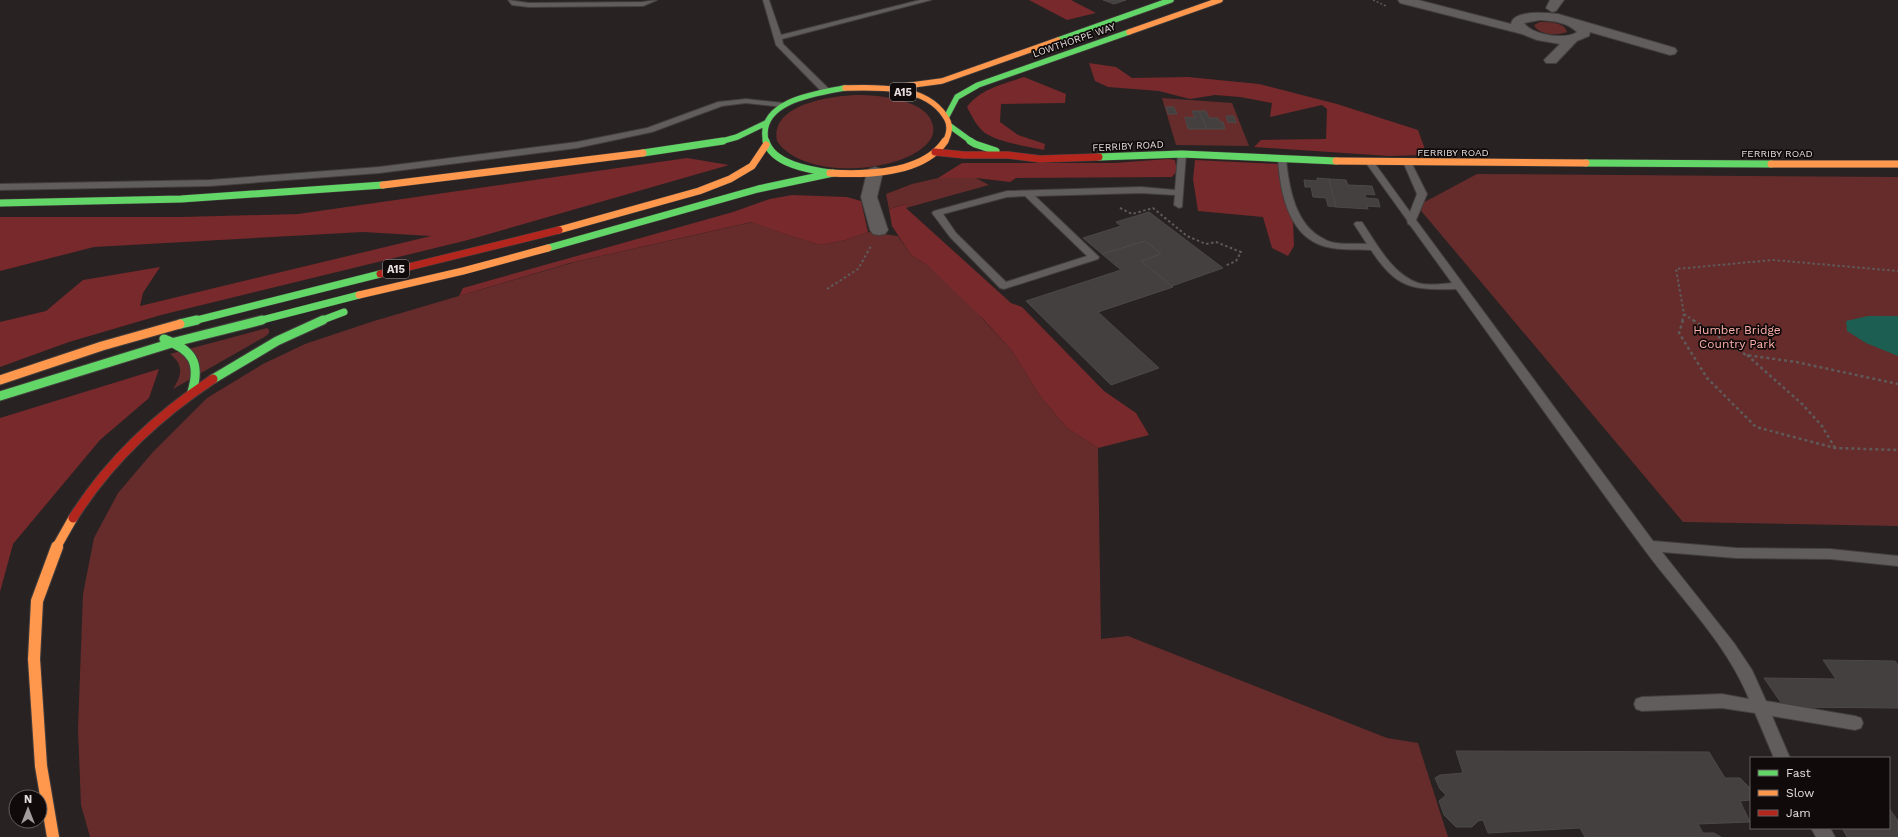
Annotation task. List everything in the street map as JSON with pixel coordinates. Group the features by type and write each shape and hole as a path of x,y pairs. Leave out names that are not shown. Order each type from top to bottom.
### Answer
{"main road":[{"name":"LOWTHORPE WAY","path":"884,89 942,81 1171,0"},
{"name":"LOWTHORPE WAY","path":"947,116 957,97 978,85 1220,0"},
{"name":"A15","path":"766,123 773,114 784,106 803,97 826,91 858,88 884,89 905,92 923,98 947,116"},
{"path":"947,116 950,126"},
{"path":"766,123 763,134 766,145"},
{"path":"0,203 160,200 278,193 537,169 719,142 754,131 766,123"},
{"name":"A15","path":"0,380 102,346 184,323 585,223 699,191 730,179 752,166 766,145 776,155 791,163 810,170 833,173 875,172 899,168 919,161 934,152 947,139 950,126"},
{"name":"FERRIBY ROAD","path":"950,126 975,144 1008,155"},
{"name":"FERRIBY ROAD","path":"934,152 964,155 1008,155 1055,159 1182,154 1370,164 1898,164"},
{"name":"A15","path":"0,396 176,342 403,284 463,271 645,222 758,189 833,173"},
{"path":"374,302 463,271"},
{"path":"53,837 41,766 34,659 37,601 53,554 80,506 105,473 136,440 192,392 263,348 322,319 351,309"},
{"name":"A15","path":"14,375 162,339 176,342"},
{"path":"176,342 188,352 196,364 197,380 192,392"}],"street":[{"path":"1404,0 1489,21 1527,25 1560,40 1576,38 1627,40"},
{"path":"1555,4 1570,22 1582,29 1584,33 1576,38 1566,48 1553,56 1549,45 1527,25 1555,4"},
{"path":"1527,25 1547,17 1570,22 1670,52"},
{"path":"875,172 869,197 879,230"}],"lane":[{"path":"511,0 514,4 530,5 644,4 654,0"},
{"path":"766,0 780,45 826,91"},
{"path":"778,38 928,0"},
{"path":"0,187 210,183 380,170 577,145 649,130 720,104 746,101 784,106"},
{"path":"1178,205 1182,154"},
{"path":"1282,159 1284,185 1300,226 1321,242 1340,246 1374,247"},
{"path":"1370,164 1649,546 1729,647 1747,675 1782,757"},
{"path":"1408,164 1422,194 1411,222"},
{"path":"1027,193 1094,257 1004,286 952,235 937,213 1007,194 1027,193 1141,190 1179,193"},
{"path":"1359,224 1374,247 1394,272 1415,285 1425,287 1458,286"},
{"path":"1649,546 1736,552 1830,554 1898,561"},
{"path":"1642,704 1722,701 1855,724"}],"path":[{"path":"1132,214 1153,208 1187,236 1206,244 1216,242 1241,252 1236,261 1225,266"},
{"path":"827,289 858,269 879,230"},
{"path":"1898,271 1773,260 1676,269 1684,314 1680,333 1707,378 1756,426 1835,448 1898,450"},
{"path":"1684,314 1746,355 1802,404 1822,426 1835,448"},
{"path":"1746,355 1796,362 1898,384"}],"green space":[{"path":"1540,22 1560,24 1566,29 1567,32 1554,34 1544,33 1534,25"},
{"path":"856,95 889,98 912,104 922,110 929,117 933,126 931,139 921,149 907,157 888,164 846,168 825,166 805,161 789,153 777,141 777,128 783,118 792,110 804,104 818,100"},
{"path":"1162,98 1232,103 1249,146 1176,145","holes":["1192,111 1206,111 1209,118 1218,118 1220,122 1223,122 1225,129 1189,129 1185,118 1195,118"]},
{"name":"Humber Bridge Country Park","path":"1477,174 1898,177 1898,526 1683,522 1417,206"},
{"path":"938,178 976,178 989,185 906,208 905,204 889,209 886,194 912,184"},
{"path":"753,222 784,234 820,245 846,240 868,232 898,236 911,255 927,265 967,302 1012,351 1040,396 1067,428 1098,448 1101,639 1128,636 1387,738 1418,743 1448,837 90,837 81,805 78,729 83,594 94,538 118,493 153,452 207,398 263,364 305,344 374,321 575,262"},
{"path":"267,328 269,333 266,336 173,389 180,375 180,370 178,362 170,354"}],"shaded area":[{"path":"1029,0 1071,0 1096,13 1067,20"},
{"path":"1089,63 1116,67 1132,78 1188,77 1259,84 1337,104 1418,130 1427,155 1389,156 1254,147 1261,140 1326,139 1327,109 1322,105 1270,117 1272,103 1240,97 1215,95 1190,99 1159,91 1108,87 1095,81"},
{"path":"1024,77 1066,94 1065,103 1001,104 1000,122 1018,135 1045,144 1044,150 1014,144 985,133 974,121 967,107 985,91"},
{"path":"687,158 729,165 468,240 161,315 69,342 0,367 0,322 46,311 83,280 160,267 143,293 140,306 431,236 363,232 94,247 0,271 0,217 181,217 298,214"},
{"path":"1168,159 1175,160 1177,171 1172,177 1016,178 1010,182 976,178 938,178 962,163 1115,163"},
{"path":"1195,160 1279,164 1293,220 1294,246 1288,256 1272,248 1263,217 1198,211 1193,179"},
{"path":"792,195 847,197 861,201 868,232 846,240 820,245 752,222 570,263 459,296 463,288 733,212 770,199"},
{"path":"906,204 906,208 1011,303 1022,307 1104,391 1136,413 1149,435 1098,448 1067,428 1040,396 1012,351 984,320 927,265 911,255 892,226 889,209"},
{"path":"1868,316 1898,316 1898,356 1866,343 1847,331 1846,321"},
{"path":"159,369 149,398 100,440 13,544 0,592 0,418"}],"building":[{"path":"1103,0 1126,0 1114,4"},
{"path":"1166,107 1174,107 1177,114 1168,114"},
{"path":"1192,111 1199,111 1207,129 1188,129 1185,117 1195,118"},
{"path":"1199,111 1206,111 1209,118 1218,118 1220,122 1223,122 1225,129 1207,129"},
{"path":"1226,116 1234,116 1236,123 1228,122"},
{"path":"1317,178 1329,179 1336,207 1328,206 1326,198 1313,197 1311,187 1305,187 1304,180 1317,181"},
{"path":"1329,179 1346,180 1348,185 1372,186 1375,195 1365,194 1366,198 1378,199 1380,207 1367,206 1368,209 1336,207"},
{"path":"1149,212 1223,268 1172,286 1141,261 1161,254 1145,241 1102,254 1083,238 1121,226 1116,222"},
{"path":"1145,241 1161,254 1141,261 1173,287 1098,312 1159,368 1111,385 1026,301 1121,270 1102,254"},
{"path":"1823,660 1895,661 1898,665 1898,708 1784,707 1764,678 1836,679"},
{"path":"1456,751 1709,752 1725,778 1740,778 1750,788 1750,800 1740,801 1750,822 1698,824 1703,833 1714,833 1721,837 1585,837 1580,828 1488,833 1483,820 1478,821 1472,827 1456,827 1444,815 1439,801 1446,795 1440,789 1435,778 1440,775 1463,773"},
{"path":"1890,809 1898,821 1898,837 1847,837 1843,829 1890,829"}],"traffic: fast":[{"path":"1058,40 1171,0"},
{"path":"947,116 957,97 978,85 1129,32"},
{"path":"830,173 800,167 780,158 766,143 764,127 773,113 791,101 809,95 845,88"},
{"path":"643,153 722,141 752,131 766,123"},
{"path":"950,126 975,144 996,151"},
{"path":"1099,157 1182,154 1336,161"},
{"path":"1586,163 1771,164"},
{"path":"548,248 758,189 833,173"},
{"path":"0,203 181,199 383,185"},
{"path":"180,324 380,274"},
{"path":"0,396 175,342 359,295"},
{"path":"213,379 261,350 293,333 344,312"},
{"path":"164,339 182,347 193,358 196,373 192,392"}],"traffic: slow":[{"path":"1129,32 1220,0"},
{"path":"897,87 942,81 1058,40"},
{"path":"830,173 874,173 906,167 932,154 942,145 949,130 948,120 941,109 930,101 917,95 887,89 845,88"},
{"path":"559,230 699,191 730,179 752,166 766,145"},
{"path":"383,185 540,167 643,153"},
{"path":"1336,161 1586,163"},
{"path":"1771,164 1898,164"},
{"path":"359,295 463,271 548,248"},
{"path":"0,380 102,346 180,324"},
{"path":"53,837 41,766 34,659 37,601 53,554 73,518"}],"traffic: jam":[{"path":"935,152 964,155 1008,155 1040,159 1099,157"},
{"path":"380,274 559,230"},
{"path":"73,518 100,478 135,441 173,407 213,379"}]}
